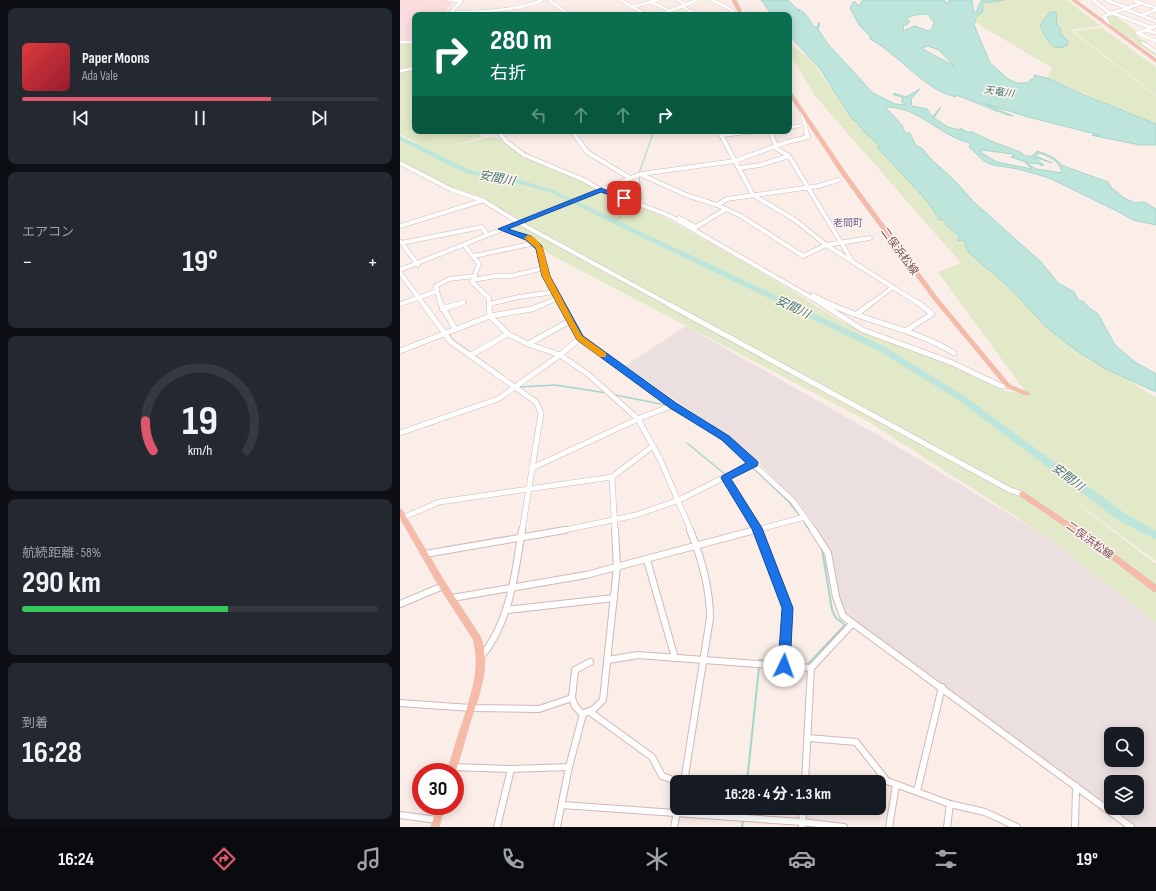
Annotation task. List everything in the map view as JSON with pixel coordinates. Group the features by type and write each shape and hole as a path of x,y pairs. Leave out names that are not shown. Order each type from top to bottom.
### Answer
{"main road":[{"path":"734,0 740,10"},
{"path":"1074,0 1156,61"},
{"name":"二俣浜松線","path":"792,96 844,174 915,272 1008,386 1027,394"},
{"name":"二俣浜松線","path":"1022,494 1100,546 1156,589"},
{"path":"401,517 477,638 481,657 478,685 454,763"}],"street":[{"path":"449,0 462,0"},
{"path":"452,12 462,0"},
{"path":"476,12 512,9 528,6 542,0"},
{"path":"549,0 565,12"},
{"path":"620,0 641,12"},
{"path":"632,7 658,0"},
{"path":"678,0 686,4"},
{"path":"650,1 670,11 696,0"},
{"path":"712,0 732,10 733,12"},
{"path":"1095,0 1111,14 1152,28"},
{"path":"1106,0 1156,20"},
{"path":"1135,0 1156,9"},
{"path":"616,1 636,12"},
{"path":"1109,26 1103,17 1142,3"},
{"path":"681,6 692,12"},
{"path":"1142,15 1156,9"},
{"path":"740,10 744,12"},
{"path":"1156,26 1137,33 1156,40"},
{"path":"1146,30 1156,33"},
{"path":"400,42 412,42"},
{"path":"1143,44 1156,52"},
{"path":"400,71 412,69"},
{"path":"481,657 492,644 507,610 512,593 511,588 528,498 528,488 541,413 536,402 516,386 451,342 400,272 518,222 641,174 735,161 775,146 809,136 799,106"},
{"path":"792,127 800,126"},
{"path":"501,134 507,142 524,155 584,180 601,190 670,216 791,284 840,309 906,330 941,344 954,353"},
{"path":"574,134 587,152 630,178"},
{"path":"731,134 722,135 753,195 795,220 826,245 926,308 932,314 906,330"},
{"path":"771,134 775,146 789,156 852,261"},
{"path":"739,168 760,165 789,156"},
{"path":"400,163 452,190 504,212 518,222 1010,490 1022,494"},
{"path":"400,167 410,168"},
{"path":"641,174 686,195 717,205 746,219 803,256 826,245 870,238"},
{"path":"717,205 728,199 808,188 838,180"},
{"path":"400,226 481,201"},
{"path":"670,216 675,216 696,227 726,209"},
{"path":"418,264 401,242 482,228 487,235"},
{"path":"502,229 529,238 541,251 546,276 580,338 673,405 725,438 793,501 828,553 840,610 843,616 852,624 942,687 1131,827"},
{"path":"474,256 535,243"},
{"path":"464,245 479,264 472,282 489,298 490,316 508,334 528,344 560,355 589,375 638,419 679,500 696,544 710,604 710,618 685,775"},
{"path":"455,330 442,309 436,286 443,282 461,277 474,278 511,276 544,268"},
{"path":"400,283 406,281"},
{"path":"791,284 863,330 950,362 1001,386 1008,386"},
{"path":"857,314 893,287"},
{"path":"400,304 437,291"},
{"path":"489,304 519,296 555,292"},
{"path":"400,351 490,316 532,309 558,298"},
{"path":"442,309 464,302"},
{"path":"528,344 570,321"},
{"path":"471,355 508,334"},
{"path":"400,433 498,399 560,355 580,338"},
{"path":"532,468 638,419 673,405"},
{"path":"401,517 439,502 612,477 653,446"},
{"path":"425,554 520,539 615,520 679,500 726,478 753,463"},
{"path":"557,827 569,767 586,713 598,707 603,700 616,568 612,477"},
{"path":"726,478 756,528 788,608 784,663"},
{"path":"452,598 616,568 647,560 696,544 805,517"},
{"path":"647,560 675,658"},
{"path":"400,604 443,586"},
{"path":"507,610 614,598"},
{"path":"805,775 811,668 852,624"},
{"path":"608,660 638,655 755,664 784,663 811,668"},
{"path":"590,662 575,670 572,698 575,706 652,757 662,776 670,777"},
{"path":"917,791 942,687"},
{"path":"400,703 471,708 539,709 572,698"},
{"path":"808,738 856,742 887,781 896,786 917,791 950,804 985,812 1017,827"},
{"path":"464,769 569,767"},
{"path":"497,827 511,768"},
{"path":"889,827 896,786"},
{"path":"1076,786 1076,827"},
{"path":"562,804 670,811"},
{"path":"947,827 950,804"},
{"path":"400,815 436,824"},
{"path":"674,827 677,815"},
{"path":"712,815 844,827"}],"shaded area":[{"path":"400,0 456,0 446,12 412,12 412,40 400,40"},
{"path":"686,326 890,442 1049,538 1156,623 1156,827 1124,827 1108,815 1144,815 1144,775 1104,775 1104,812 843,616 823,544 765,469 728,436 625,366"}],"green space":[{"path":"984,0 1067,0 1101,26 1070,30 1156,96 1156,124 1047,78 1052,68 975,22 986,2"},
{"path":"1112,14 1134,29 1138,38 1148,42 1144,43 1156,53 1156,56 1110,25 1105,17"},
{"path":"1102,28 1156,67 1156,95 1073,31"},
{"path":"400,43 412,43 412,134 480,134 482,137 453,146 490,137 502,139 572,177 605,192 647,208 748,264 844,323 950,364 1005,391 1027,394 938,272 961,263 815,96 792,58 792,45 811,60 831,88 1046,327 1156,398 1156,561 1049,482 1156,564 1156,623 1049,538 869,422 502,229 520,221 400,165 400,138 420,145 400,134"}],"water":[{"path":"761,0 788,0 800,12 798,9 806,15 814,27 818,27 818,23 820,23 818,29 827,43 873,93 895,104 906,105 902,102 902,97 894,95 894,93 906,97 920,89 911,99 912,106 927,109 932,117 941,107 934,118 948,127 960,130 960,128 967,132 972,132 1020,152 1026,156 1032,156 1037,151 1054,158 1061,165 1108,182 1112,188 1124,198 1135,203 1144,202 1156,209 1156,225 1133,220 1049,178 1018,169 993,165 984,161 969,147 971,143 949,135 919,116 908,111 885,107 902,125 905,133 910,133 916,146 922,148 974,202 1041,262 1058,283 1074,292 1079,301 1083,301 1088,307 1098,314 1115,345 1135,362 1156,374 1156,392 1106,369 1077,351 1046,327 1009,287 969,253 965,246 967,245 962,240 958,241 959,236 946,225 947,224 944,220 940,220 927,201 878,148 879,145 865,133 855,120 853,120 820,69 792,38 792,12 770,12","holes":["983,150 1012,154 1015,156 1011,157 1028,163 1041,164 1041,166 1044,165 1034,157 1052,163 1036,156 1039,153 1043,154 1057,163 1062,173 1036,169 1026,163 1032,169 997,162 980,152"]},
{"name":"天竜川","path":"863,0 944,0 948,3 949,0 972,0 974,13 977,11 982,0 1004,0 983,3 983,11 976,18 974,25 990,63 1008,79 1017,83 1029,83 1030,80 1035,78 1034,75 1047,78 1156,124 1156,145 1140,145 1095,136 1092,135 1099,135 1028,117 983,103 1013,116 1008,115 956,95 956,97 944,93 923,80 892,54 870,39 870,36 859,25 850,8 854,1 859,6","holes":["915,15 930,15 930,18 934,22 932,29 928,31 915,26 903,31 904,24 906,26 910,21 907,21 907,18","928,46 939,50 954,66 921,48"]},
{"path":"1050,12 1056,12 1057,26 1061,29 1060,33 1068,41 1067,45 1057,48 1053,46 1049,42 1040,25"}],"waterway":[{"path":"639,173 653,134"},
{"name":"安間川","path":"400,138 454,166 471,173 514,180 551,191 567,198 614,222 882,349 961,398 1122,517 1156,536"},
{"path":"639,176 642,200 640,201"},
{"path":"614,222 636,204"},
{"path":"448,333 453,340 471,353"},
{"path":"474,355 503,376"},
{"path":"519,387 555,385 607,393"},
{"path":"615,395 666,405"},
{"path":"670,408 710,431"},
{"path":"717,436 748,463"},
{"path":"687,443 726,475"},
{"path":"752,467 788,501 799,515"},
{"path":"739,494 757,524"},
{"path":"804,522 810,531"},
{"path":"807,665 845,625 836,618 832,610 822,549"},
{"path":"759,663 759,660 783,662"},
{"path":"787,663 799,664"},
{"path":"748,775 759,667"},
{"path":"742,827 743,820"}],"slow traffic":[{"path":"528,238 533,240 540,248 546,276 574,330 580,338 603,355"}],"district":[{"name":"老間町","path":"848,222"}],"route":[{"path":"624,198 601,190 502,229 533,240 540,248 546,276 574,330 580,338 673,405 717,432 753,463 726,478 756,528 788,608 784,666"}]}
